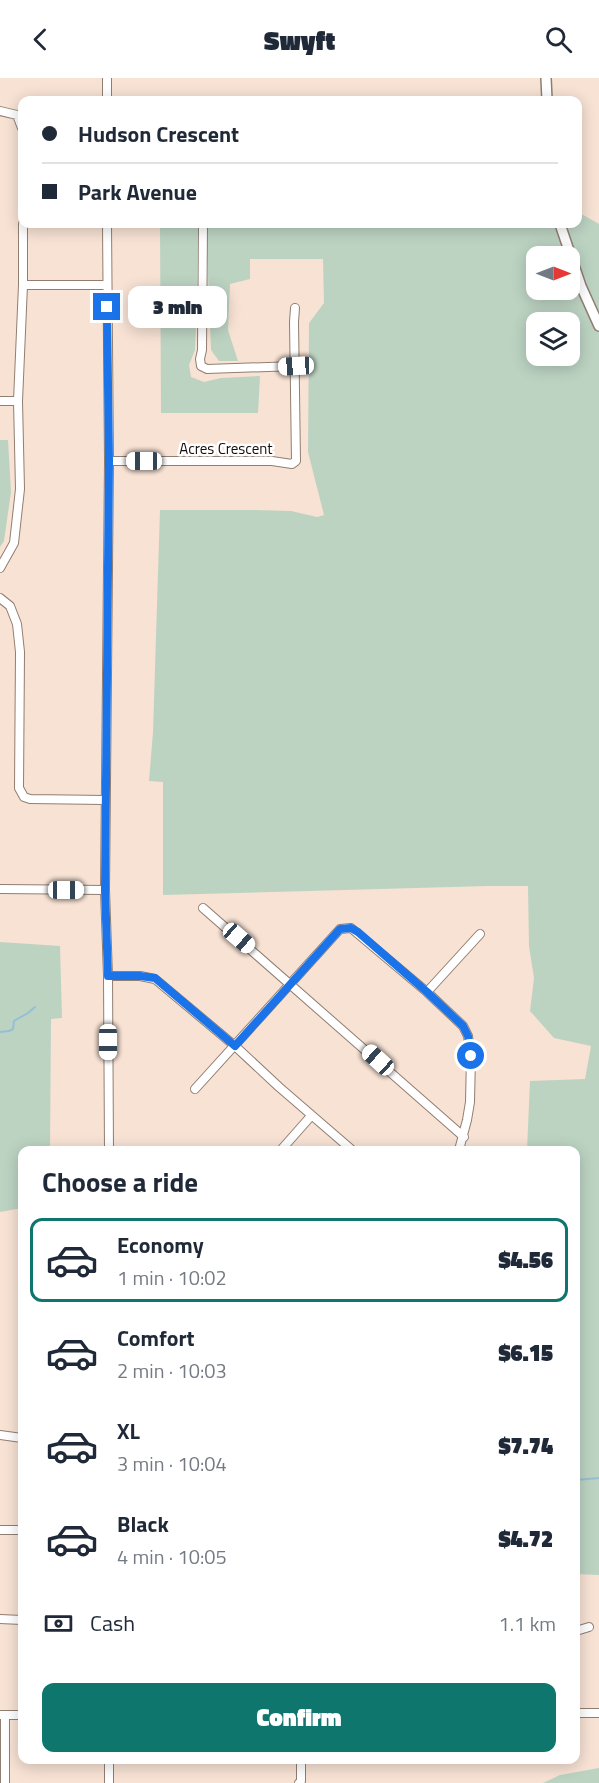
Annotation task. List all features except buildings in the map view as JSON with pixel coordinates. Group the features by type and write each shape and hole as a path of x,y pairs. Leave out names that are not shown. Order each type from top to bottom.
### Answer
{"main road":[{"path":"546,78 546,96"},
{"path":"561,228 581,286 599,326"}],"street":[{"path":"107,78 107,96"},
{"path":"0,111 17,115 18,118"},
{"path":"0,568 14,543 20,489 18,401 22,228"},
{"path":"107,228 109,461 105,890 109,1146"},
{"path":"203,228 201,366 207,369 296,366"},
{"path":"22,285 107,285"},
{"name":"Acres Crescent","path":"109,461 272,461 292,464 296,461 295,308"},
{"path":"0,401 18,401"},
{"path":"0,598 10,605 16,624 20,652 19,788 24,797 30,799 105,800"},
{"path":"0,889 105,890"},
{"path":"203,908 464,1137"},
{"path":"195,1089 340,929 351,928 427,992 463,1026 468,1036 471,1056 470,1102 461,1146"},
{"path":"427,992 480,934"},
{"path":"108,976 155,978 347,1146"},
{"path":"285,1146 311,1116"},
{"path":"0,1435 18,1437"},
{"path":"0,1530 18,1530"},
{"path":"0,1619 18,1620"},
{"path":"580,1629 589,1627"},
{"path":"580,1713 599,1713"},
{"path":"5,1783 2,1715 18,1715"},
{"path":"109,1764 109,1783"},
{"path":"299,1783 301,1764"}],"green space":[{"path":"582,214 599,224 599,1575 580,1574 580,1146 527,1146 530,1081 585,1079 591,1046 554,1038 530,1011 534,978 529,946 528,886 163,895 163,782 149,781 153,732 160,510 291,511 317,517 324,515 308,452 309,323 324,303 323,259 250,259 250,279 230,284 228,330 238,361 219,361 211,350 206,228 582,228"},
{"path":"160,228 198,228 195,350 189,365 191,377 204,382 221,378 260,376 258,413 161,413"},
{"path":"0,440 8,440 11,492 4,541 0,547"},
{"path":"0,942 60,946 62,1018 51,1019 50,1146 18,1146 18,1209 0,1212"},
{"path":"599,1768 599,1783 543,1783 560,1775"}],"waterway":[{"path":"0,1032 13,1029 14,1021 35,1007"},
{"path":"580,1480 599,1478"}],"route":[{"path":"107,307 109,461 105,890 108,976 155,978 235,1046 340,929 351,928 427,992 463,1026 468,1036 471,1056"}]}
